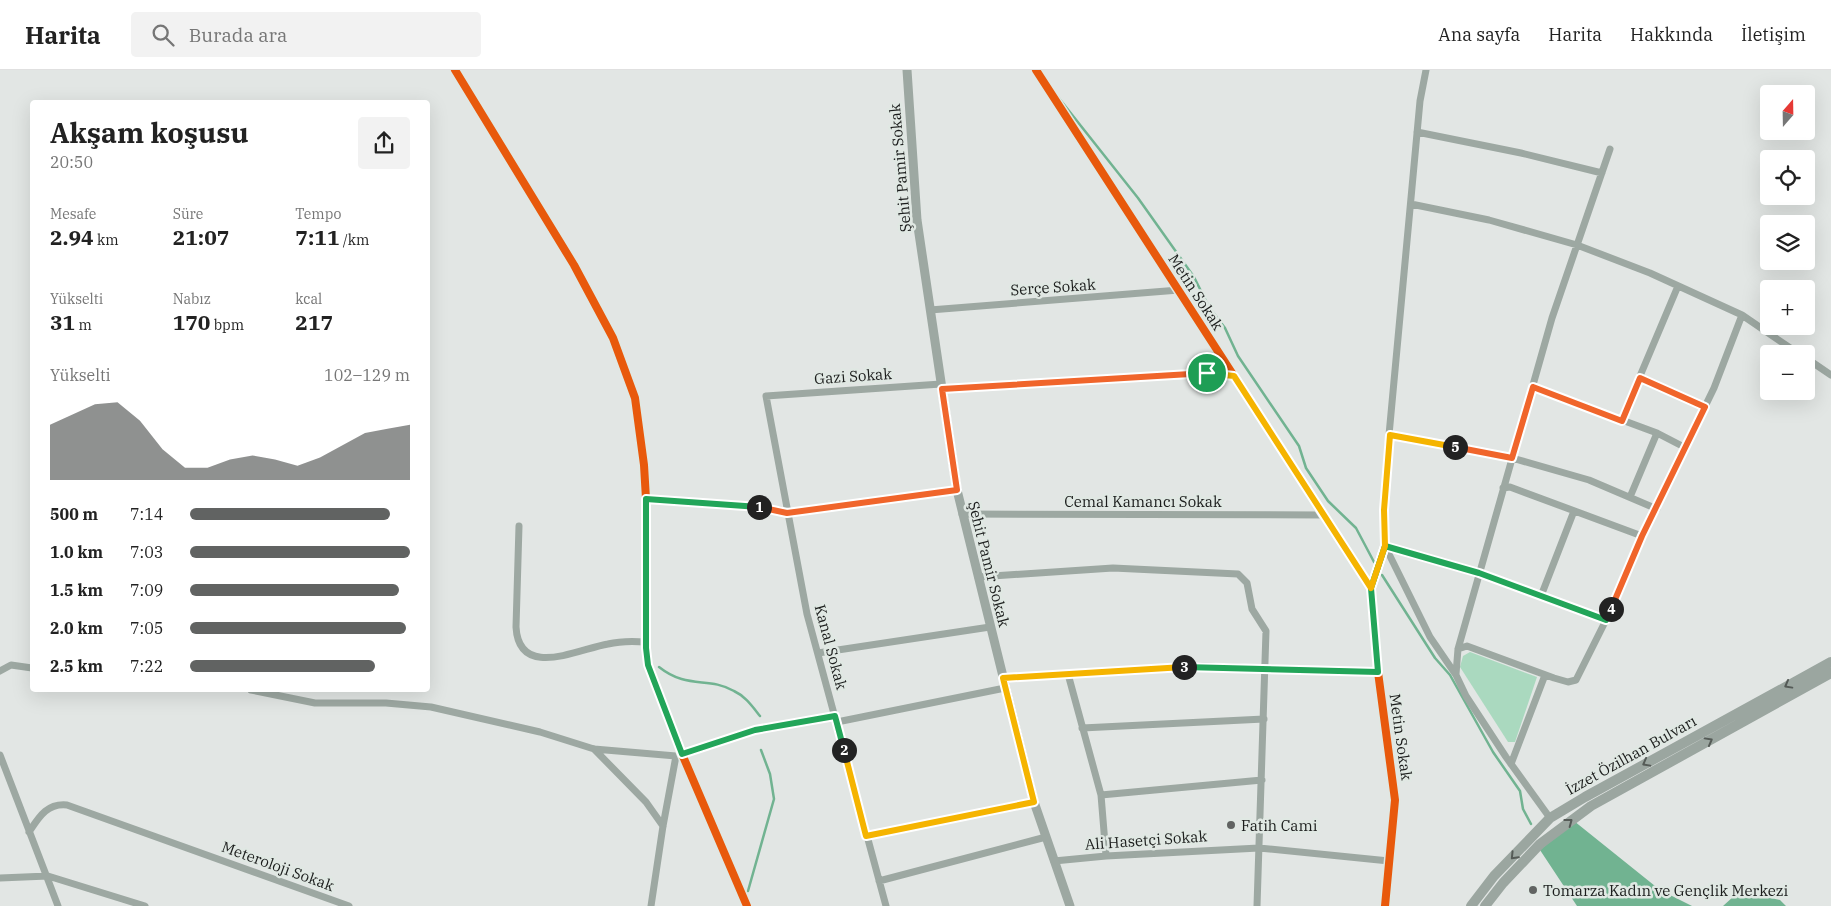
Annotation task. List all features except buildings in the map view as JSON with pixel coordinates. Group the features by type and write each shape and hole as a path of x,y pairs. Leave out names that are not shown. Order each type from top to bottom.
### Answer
{"main road":[{"name":"İzzet Özilhan Bulvarı","path":"1471,906 1494,876 1550,818 1831,662"},
{"name":"İzzet Özilhan Bulvarı","path":"1485,906 1502,884 1540,844 1590,806 1831,673"}],"street":[{"path":"455,70 541,208 613,338 635,398 644,465 646,499 646,645 648,665 679,755 742,898 748,906"},
{"name":"Şehit Pamir Sokak","path":"907,70 917,220 957,490 1034,802 1070,906"},
{"name":"Metin Sokak","path":"1036,70 1371,588 1378,672 1396,800 1385,906"},
{"path":"1371,588 1385,546 1384,510 1390,435 1420,101 1426,70"},
{"path":"1417,132 1521,153 1602,173"},
{"path":"1456,674 1458,649 1552,318 1610,149"},
{"path":"1411,204 1490,220 1577,245 1678,286 1742,315 1786,345"},
{"path":"1622,421 1678,286"},
{"name":"Serçe Sokak","path":"930,310 1179,290"},
{"path":"1458,649 1467,646 1545,675 1568,682 1576,680 1606,620 1642,536 1657,509 1705,407 1742,315"},
{"path":"1815,364 1831,375"},
{"name":"Gazi Sokak","path":"766,396 1207,373 1234,376"},
{"path":"1640,378 1705,407"},
{"path":"1533,387 1657,433 1686,448"},
{"name":"Kanal Sokak","path":"766,396 786,512 807,614 886,906"},
{"path":"1630,497 1657,433"},
{"path":"1390,435 1512,458 1589,480 1657,509"},
{"path":"1503,488 1510,487 1642,536"},
{"path":"646,499 749,506 786,512 957,490"},
{"path":"1541,596 1574,511"},
{"name":"Cemal Kamancı Sokak","path":"962,514 1324,516"},
{"path":"519,526 516,636 524,650 540,658 554,657 608,644 646,645"},
{"path":"1385,546 1479,573 1606,620"},
{"path":"1385,546 1430,637 1456,674 1480,719 1550,818"},
{"path":"978,577 1113,568 1238,574 1247,583 1252,609 1266,631 1257,906"},
{"path":"818,653 990,627"},
{"path":"0,671 11,665 30,668"},
{"path":"1003,678 1202,666 1378,672"},
{"path":"1068,674 1101,795 1106,856"},
{"path":"1511,764 1545,675"},
{"path":"261,692 315,703 386,703 431,707 540,732 594,749 679,755 755,730 836,719 1005,688"},
{"path":"1082,728 1264,719"},
{"path":"594,749 646,802 662,826"},
{"path":"0,755 58,906"},
{"path":"651,906 662,826 679,755"},
{"path":"1101,795 1262,780"},
{"path":"866,836 1034,802"},
{"name":"Meteroloji Sokak","path":"29,832 47,809 58,805 67,805 349,906"},
{"path":"879,881 1046,837"},
{"name":"Ali Hasetçi Sokak","path":"1054,861 1106,856 1259,848 1389,861"},
{"path":"0,878 48,876 145,906"}],"shaded area":[{"path":"1470,652 1537,677 1515,742 1508,742 1460,667 1463,656"},
{"path":"1574,821 1660,890 1692,906 1577,906 1540,850"},
{"path":"1747,893 1780,900 1786,906 1723,906 1734,896"}],"waterway":[{"path":"1058,97 1138,198 1194,277 1209,307 1225,328 1238,356 1299,446 1306,468 1328,501 1356,528 1374,562"},
{"path":"1382,575 1435,658 1450,675 1493,752 1520,791 1523,809 1531,824"},
{"path":"659,667 679,678 715,684 734,691 745,698 760,716"},
{"path":"748,891 774,799 770,774 761,750"}],"cycle path":[{"path":"455,70 574,265 613,338 635,398 644,465 646,499 646,648 648,665 682,754 747,906"},
{"path":"1036,70 1371,588 1378,672 1395,800 1385,906"}],"place":[{"name":"Fatih Cami","path":"1231,825"},
{"name":"Tomarza Kadın ve Gençlik Merkezi","path":"1533,890"}],"route":[{"path":"1207,373 942,389 957,490 787,513 786,511 749,506 646,499 646,648 648,665 682,754 755,730 835,716 866,836 1034,802 1003,678 1202,666 1378,672 1371,588 1385,546 1479,573 1606,620 1642,536 1657,509 1705,407 1640,378 1622,421 1533,387 1512,458 1390,435 1384,510 1385,546 1371,588 1234,376 1207,373"}]}
